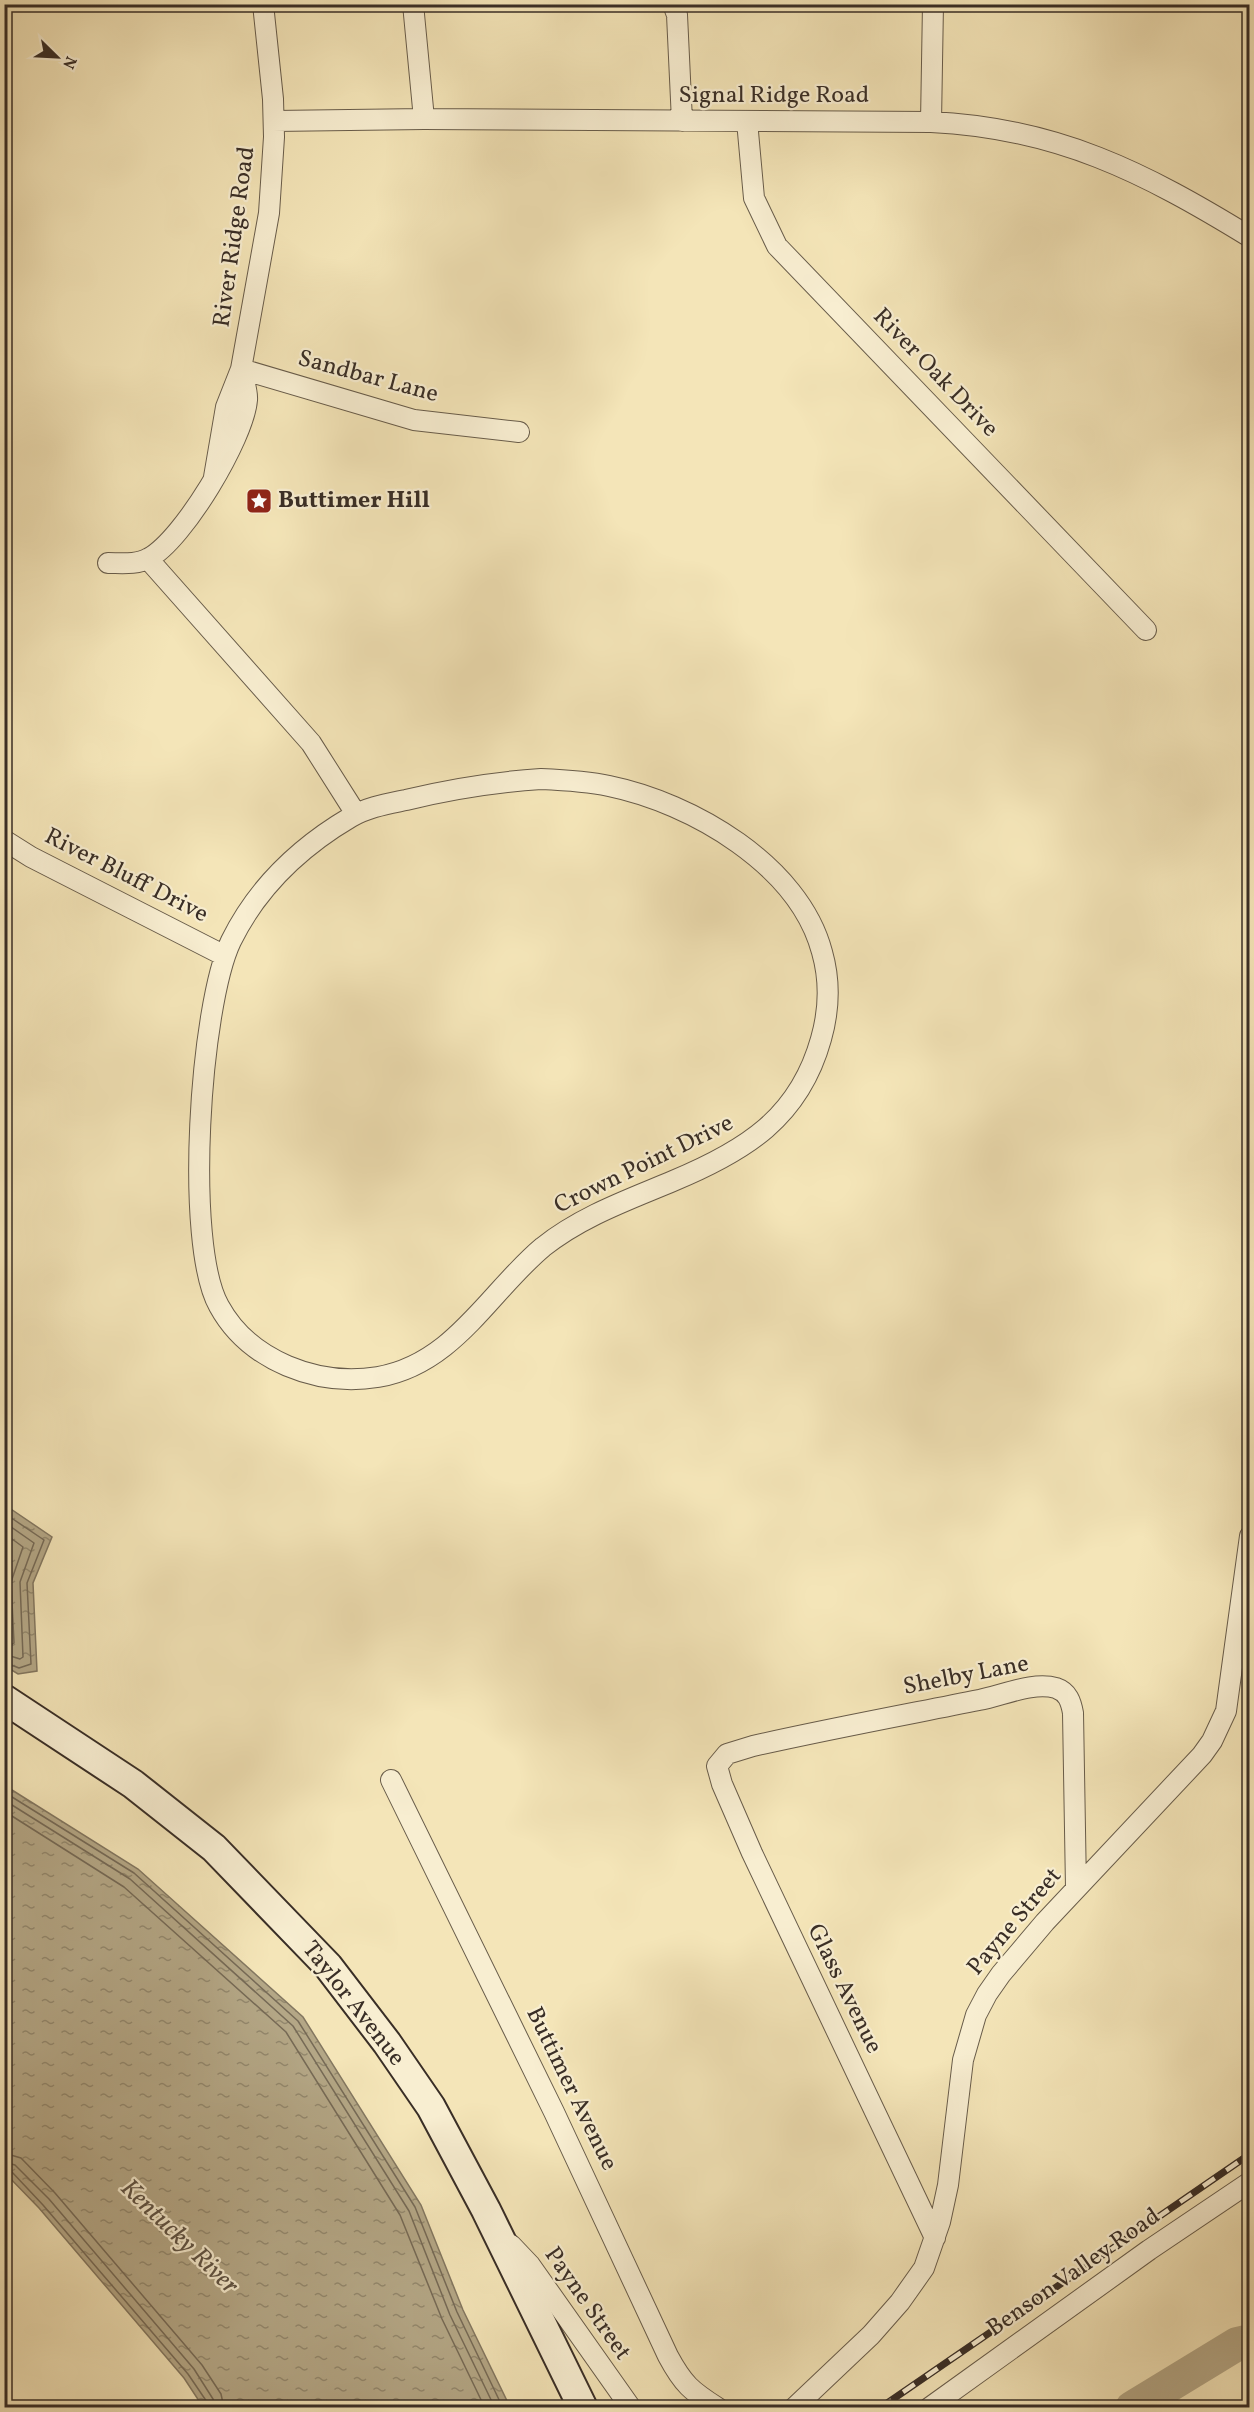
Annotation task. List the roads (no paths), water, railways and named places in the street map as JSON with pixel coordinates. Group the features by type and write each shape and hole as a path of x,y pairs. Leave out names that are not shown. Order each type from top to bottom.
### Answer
{"main road":[{"name":"Taylor Avenue","path":"4,1699 134,1785 214,1848 328,1966 381,2035 431,2107 497,2233 583,2408"}],"street":[{"name":"River Ridge Road","path":"148,559 164,546 195,512 214,477 226,407 241,369 269,213 273,175 274,121 271,63 263,4"},
{"path":"413,4 424,119"},
{"path":"673,4 677,15 682,121"},
{"path":"931,122 933,4"},
{"name":"Signal Ridge Road","path":"274,121 424,119 931,122 1009,130 1083,150 1148,178 1250,237"},
{"name":"River Oak Drive","path":"747,121 754,198 777,246 1146,630"},
{"name":"Sandbar Lane","path":"241,369 414,420 519,432"},
{"path":"108,563 140,562 148,559 311,743 356,814"},
{"name":"Crown Point Drive","path":"541,779 576,781 621,789 684,811 717,828 746,849 793,895 821,947 827,988 826,1015 816,1056 806,1080 783,1113 749,1143 692,1173 600,1212 548,1243 525,1263 447,1346 424,1361 401,1371 364,1378 328,1377 303,1372 281,1364 263,1353 231,1324 218,1306 214,1294 201,1230 200,1132 210,1025 219,975 225,956 241,923 275,877 315,841 356,814 422,796 498,783 541,779"},
{"name":"River Bluff Drive","path":"4,840 31,857 225,956"},
{"name":"Payne Street","path":"794,2408 863,2343 900,2302 924,2268 935,2238 948,2185 963,2060 976,2015 1001,1974 1076,1888 1202,1755 1220,1726 1229,1695 1250,1536"},
{"name":"Shelby Lane","path":"721,1759 735,1751 765,1743 1032,1688 1056,1688 1065,1692 1071,1701 1073,1713 1076,1888"},
{"name":"Glass Avenue","path":"721,1759 717,1766 719,1775 752,1853 935,2238"},
{"name":"Buttimer Avenue","path":"391,1780 549,2101 668,2356 684,2383 717,2408"},
{"name":"Benson Valley Road","path":"929,2408 1149,2250 1250,2182"},
{"name":"Payne Street","path":"497,2233 530,2265 631,2408"}],"water":[{"path":"5,1505 52,1537 33,1583 37,1671 18,1674 5,1666"},
{"name":"Kentucky River","path":"4,1785 138,1869 303,2017 421,2205 463,2310 510,2407 203,2407 184,2378 39,2208 5,2173"}],"waterway":[{"path":"1132,2408 1237,2344 1250,2341"}],"railway":[{"path":"880,2408 1250,2154"}],"place":[{"name":"Buttimer Hill","path":"259,501"}]}
